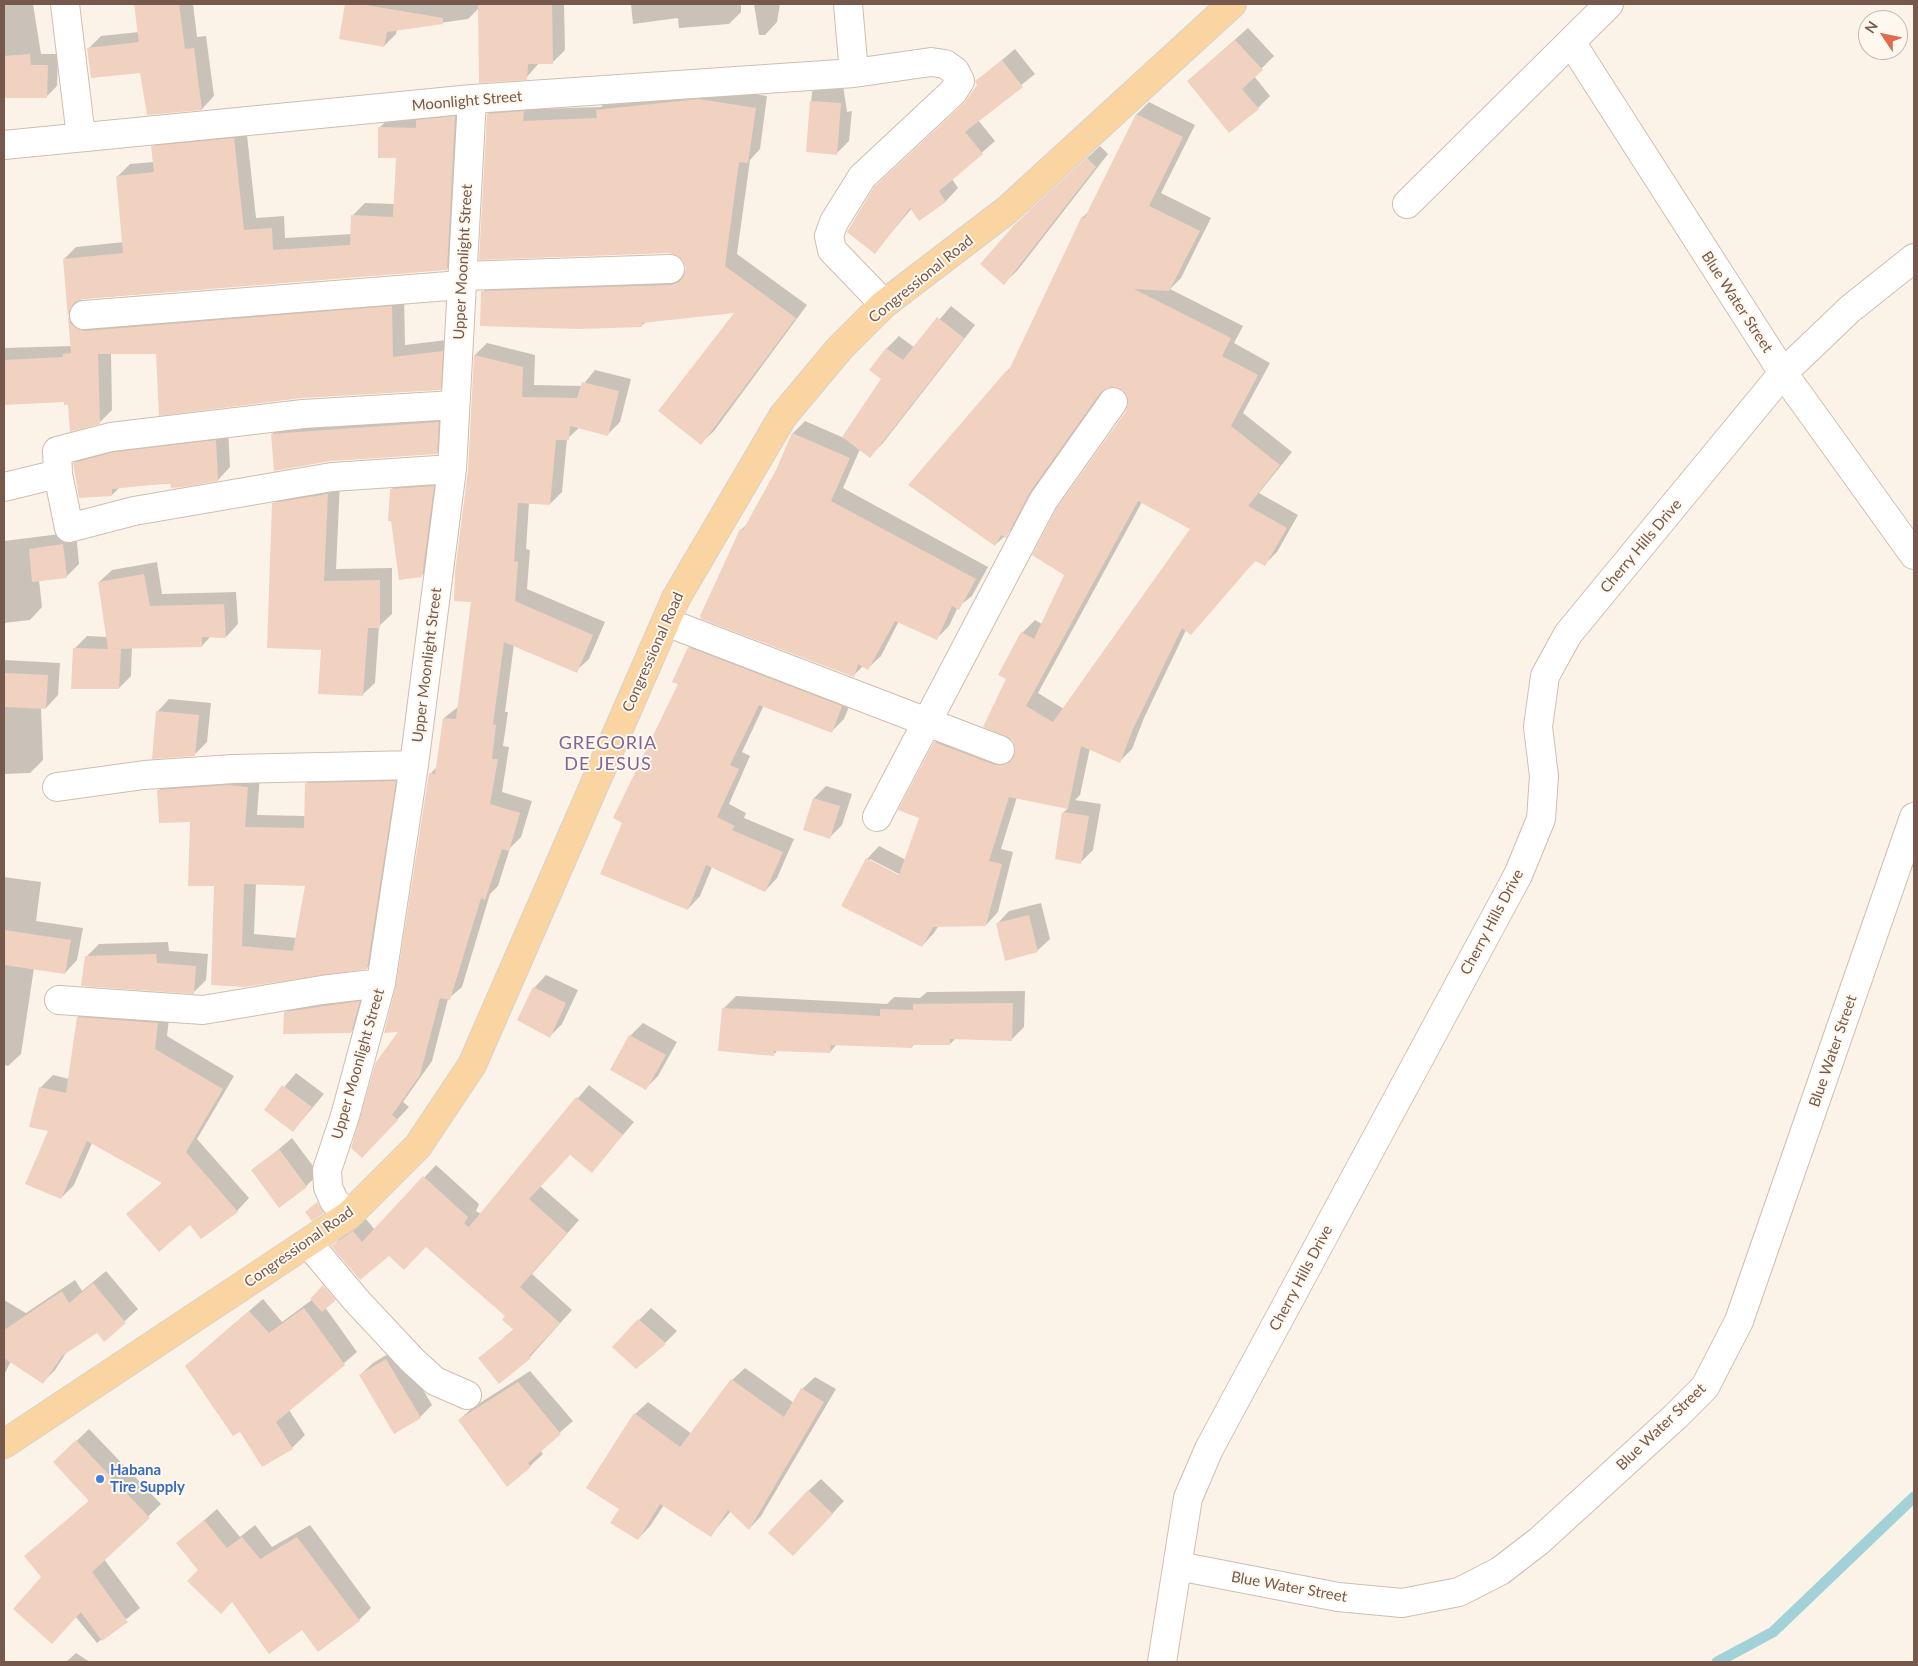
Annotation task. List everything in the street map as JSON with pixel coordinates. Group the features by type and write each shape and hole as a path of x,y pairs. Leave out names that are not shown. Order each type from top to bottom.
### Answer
{"main road":[{"name":"Congressional Road","path":"4,1444 349,1215 418,1146 472,1065 676,598 783,416 840,348 884,304 1007,210 1232,4"}],"street":[{"path":"65,4 82,137"},
{"path":"848,4 854,73"},
{"path":"1407,204 1609,4"},
{"name":"Blue Water Street","path":"1571,42 1783,373 1914,555"},
{"name":"Moonlight Street","path":"4,145 472,99 854,73 931,62 946,64 955,71 960,81 953,92 862,177 834,222 829,236 832,250 884,304"},
{"name":"Upper Moonlight Street","path":"349,1215 334,1201 328,1188 327,1170 345,1116 381,983 414,765 452,469 472,99"},
{"name":"Cherry Hills Drive","path":"1162,1662 1188,1498 1209,1449 1518,875 1541,819 1544,776 1538,727 1545,676 1568,634 1783,373 1850,309 1914,258"},
{"path":"84,315 462,280 670,269"},
{"path":"877,817 1042,501 1113,402"},
{"path":"452,469 322,478 134,511 68,528 58,474 57,451 112,437 303,414 455,405"},
{"path":"4,487 58,474"},
{"path":"666,622 1000,750"},
{"path":"57,787 154,774 233,769 414,765"},
{"name":"Blue Water Street","path":"1178,1566 1338,1598 1402,1603 1460,1592 1500,1571 1539,1541 1699,1393 1723,1356 1739,1321 1914,817"},
{"path":"60,1000 203,1010 322,990 381,983"},
{"path":"308,1243 356,1300 412,1360 435,1381 467,1395"}],"building":[{"path":"134,4 179,4 185,49 194,48 202,110 147,115 140,73 91,78 87,48 139,42"},
{"path":"345,4 360,4 443,18 443,24 387,32 384,47 339,39"},
{"path":"478,4 552,4 553,64 528,64 527,80 479,83"},
{"path":"1235,40 1263,70 1242,89 1259,109 1229,133 1187,81"},
{"path":"30,54 31,65 48,65 47,98 4,98 4,56"},
{"path":"1002,60 1023,87 965,132 983,154 939,191 946,202 919,221 910,208 875,254 847,232 874,187 964,103 977,85 975,81"},
{"path":"699,99 756,108 748,163 739,162 725,266 796,318 701,445 658,411 734,313 642,323 642,327 579,329 480,326 481,291 671,285 679,282 684,276 686,268 678,256 669,253 479,260 487,114 524,111 523,121 597,118 596,110"},
{"path":"810,101 841,103 837,155 806,152"},
{"path":"1136,114 1183,137 1149,206 1200,231 1169,291 1134,289 1231,338 1222,356 1258,375 1231,426 1280,465 1248,506 1287,528 1265,566 1255,561 1191,635 1182,628 1132,731 1120,763 1081,746 1068,809 1009,797 989,861 1002,864 986,926 933,927 922,947 841,906 866,858 899,875 919,818 898,810 934,742 995,765 1003,765 1010,762 1014,756 1015,748 1012,740 983,727 1006,679 998,675 1021,632 1034,639 1064,575 1032,555 1056,509 1126,411 1128,404 1127,396 1122,390 1115,387 1107,388 1100,393 1030,492 1006,538 1001,535 995,546 908,485 1006,371 1008,372 1082,216 1084,219","holes":["1138,501 1190,529 1053,722 1026,706"]},
{"path":"455,116 447,270 83,299 75,302 68,316 71,324 85,331 392,306 393,357 443,351 441,390 301,398 159,416 156,354 98,354 100,424 70,432 68,405 64,405 64,402 4,405 4,360 63,357 63,354 71,353 63,259 123,253 116,176 154,172 151,146 234,138 244,230 272,228 273,250 350,245 351,215 393,217 396,158 378,158 378,127 416,128 416,120"},
{"path":"1087,158 1096,167 1004,285 980,264 1015,224"},
{"path":"937,317 964,338 870,458 842,437 881,379 869,370 886,348 903,360"},
{"path":"474,355 523,367 522,397 577,398 582,382 619,391 608,436 570,426 569,440 556,440 550,505 518,503 514,561 518,562 515,601 593,635 577,673 504,642 493,724 496,725 492,759 498,759 490,804 520,813 509,851 502,849 485,900 481,898 450,1000 440,998 420,1075 392,1115 398,1120 362,1158 351,1148 376,1062 398,1032 384,1033 396,985 429,773 435,774 443,718 456,719 471,602 454,601 455,572 468,470"},
{"path":"439,422 437,454 331,461 274,471 271,434"},
{"path":"792,433 850,458 831,501 976,579 959,610 952,606 937,640 895,621 868,670 858,664 854,677 701,619 700,616 740,529 743,530 776,470"},
{"path":"216,440 218,481 171,488 170,483 112,489 112,496 79,498 73,463 114,452"},
{"path":"434,486 422,577 399,580 391,521 388,521 390,489"},
{"path":"328,494 324,581 380,580 380,628 368,628 363,696 318,694 321,650 267,648 272,503"},
{"path":"63,544 67,578 32,582 29,549"},
{"path":"144,574 150,606 224,604 226,638 202,637 202,647 109,649 121,649 119,689 71,689 73,648 108,649 98,582"},
{"path":"688,647 842,706 832,733 759,705 730,765 739,769 717,817 735,826 732,830 783,852 765,892 706,865 688,910 600,874 622,823 613,818 678,684 672,682"},
{"path":"4,673 48,675 46,709 4,707"},
{"path":"156,711 199,715 195,756 152,759"},
{"path":"396,781 367,969 244,987 211,985 214,886 188,886 190,822 159,823 157,790 228,785 248,787 245,827 304,828 305,783","holes":["244,884 305,886 293,951 242,946"]},
{"path":"813,798 840,806 830,839 803,830"},
{"path":"1062,812 1089,816 1081,864 1055,859"},
{"path":"1029,915 1038,952 1005,961 996,923"},
{"path":"4,930 71,940 65,974 4,965"},
{"path":"156,954 157,963 196,966 194,994 81,986 85,956"},
{"path":"533,987 566,1003 550,1038 517,1020"},
{"path":"360,1001 351,1033 283,1034 284,1012"},
{"path":"1013,1003 1012,1041 950,1039 950,1045 912,1045 912,1048 831,1045 830,1053 774,1051 774,1056 718,1051 722,1008 880,1016 880,1009 913,1010 913,1004"},
{"path":"77,1017 158,1023 155,1049 223,1089 186,1152 238,1212 201,1239 190,1225 159,1252 126,1214 162,1183 87,1141 61,1199 25,1184 48,1131 29,1127 39,1087 66,1093"},
{"path":"629,1035 666,1055 646,1090 610,1070"},
{"path":"282,1085 312,1107 293,1132 264,1110"},
{"path":"576,1097 623,1135 592,1173 570,1155 529,1199 567,1233 520,1287 560,1323 529,1356 531,1358 499,1384 478,1358 514,1330 502,1320 505,1316 426,1247 404,1270 389,1256 360,1280 331,1246 353,1231 362,1242 423,1176 468,1217 464,1224 469,1227"},
{"path":"279,1149 307,1187 279,1208 251,1170"},
{"path":"317,1202 324,1213 312,1221 305,1212"},
{"path":"93,1283 126,1323 104,1342 97,1333 62,1356 43,1384 4,1358 4,1330 62,1291 69,1303"},
{"path":"323,1285 336,1300 322,1312 310,1299"},
{"path":"304,1308 345,1365 276,1422 293,1449 262,1467 240,1432 233,1436 185,1366 249,1311 269,1333"},
{"path":"638,1319 666,1344 636,1369 612,1347"},
{"path":"386,1359 421,1418 394,1434 359,1375"},
{"path":"731,1379 784,1417 801,1388 824,1402 749,1530 728,1510 711,1537 660,1504 638,1540 610,1523 619,1509 586,1488 634,1413 680,1447"},
{"path":"518,1382 561,1434 528,1463 531,1467 507,1487 458,1420"},
{"path":"76,1440 150,1518 92,1572 128,1622 102,1641 81,1612 52,1644 13,1609 41,1577 24,1556 89,1501 53,1462"},
{"path":"808,1490 833,1514 793,1556 768,1533"},
{"path":"204,1520 227,1548 242,1537 260,1559 297,1537 360,1621 318,1652 302,1630 269,1654 232,1602 221,1614 187,1581 198,1570 176,1543"}],"waterway":[{"path":"1717,1662 1773,1632 1914,1497"}],"place":[{"name":"Habana Tire Supply","path":"100,1479"}],"district":[{"name":"GREGORIA DE JESUS","path":"608,753"}]}
